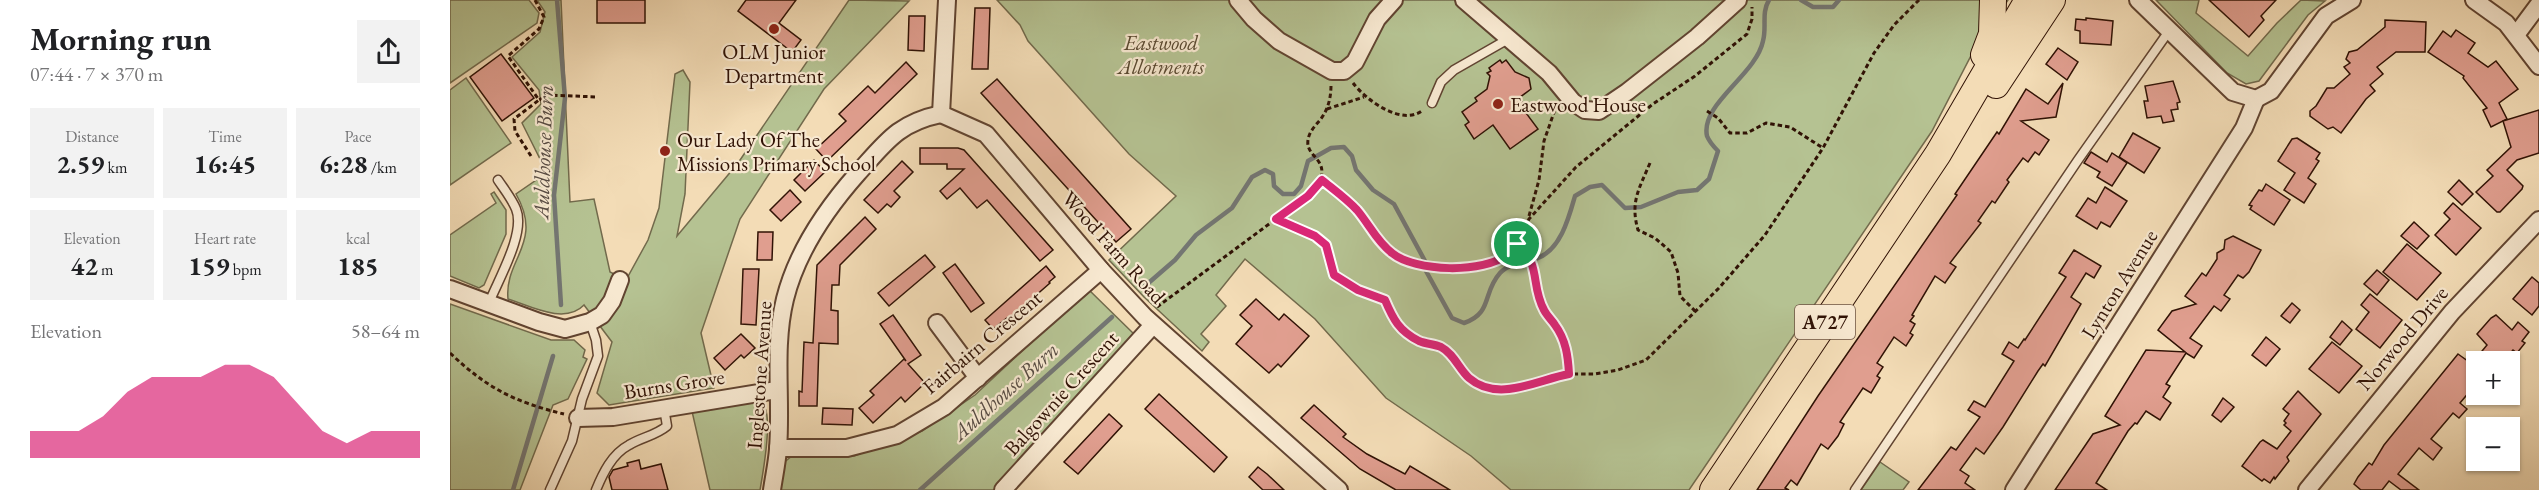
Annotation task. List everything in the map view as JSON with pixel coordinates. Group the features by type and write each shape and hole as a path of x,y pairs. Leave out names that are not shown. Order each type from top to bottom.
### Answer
{"main road":[{"path":"1959,117 1992,34 1993,0"},
{"path":"1938,154 1959,117 2035,2"},
{"name":"A727","path":"1713,490 1938,154 1980,109 2035,2"}],"street":[{"path":"941,114 947,0"},
{"path":"1238,0 1254,19 1279,41 1338,71 1355,62 1377,19 1394,0"},
{"path":"1464,0 1549,73 1573,102 1585,110 1599,111 1698,37 1738,0"},
{"path":"2138,0 2233,92 2256,99 2271,91 2318,26 2343,2"},
{"path":"2474,0 2506,23 2539,66"},
{"path":"2516,35 2539,4"},
{"name":"Lynton Avenue","path":"2014,490 2244,128 2256,99"},
{"name":"Wood Farm Road","path":"941,114 986,134 1101,270 1149,321 1339,490"},
{"name":"Inglestone Avenue","path":"772,490 778,448 777,390 785,300 794,270 837,196 888,140 904,126 941,114"},
{"name":"Norwood Drive","path":"2309,489 2452,312 2539,220"},
{"name":"Fairbairn Crescent","path":"778,448 847,448 897,435 944,407 1101,270"},
{"path":"450,289 565,329 590,322 602,315 612,301 620,280"},
{"name":"Balgownie Crescent","path":"1003,490 1149,321"},
{"path":"937,323 978,378"},
{"name":"Burns Grove","path":"578,418 613,417 777,390"}],"lane":[{"path":"1856,490 2072,169 2169,31"},
{"path":"1432,103 1441,82 1454,70 1510,38"},
{"path":"489,303 516,238 519,224 516,210 498,180"},
{"path":"550,490 572,441 598,356 590,322"},
{"path":"596,490 606,466 628,445 655,435 667,426 664,408"}],"path":[{"path":"535,0 544,17 539,29 508,56 539,100"},
{"path":"1432,103 1417,115 1404,116 1364,97 1338,71 1327,109 1312,129 1308,140 1309,147 1320,162 1322,180 1356,209 1379,240 1393,254 1412,262 1447,269 1496,261 1507,255 1517,244 1529,219 1576,167 1653,104 1695,76 1747,34 1752,19 1752,6 1749,0"},
{"path":"1276,219 1315,236 1326,245 1334,275 1358,290 1385,300 1395,324 1419,341 1441,347 1458,362 1468,377 1489,389 1511,390 1545,378 1618,370 1646,360 1696,312 1765,235 1823,148 1874,53 1894,26 1919,0"},
{"path":"1529,219 1532,200 1539,180 1549,121 1555,107 1566,94"},
{"path":"531,156 513,126 514,119 548,95 598,97"},
{"path":"1327,109 1364,97"},
{"path":"1707,111 1718,118 1730,133 1747,133 1766,123 1790,127 1823,148"},
{"path":"1650,163 1634,200 1634,216 1638,230 1654,238 1671,252 1678,273 1680,296 1696,312"},
{"path":"1149,321 1191,280 1214,266 1308,196 1322,180"},
{"path":"1517,244 1529,254 1534,267 1536,289 1544,311 1557,327 1568,351 1569,374"},
{"path":"450,353 485,384 531,406 578,418"}],"green space":[{"path":"450,0 529,0 539,13 537,23 450,83"},
{"path":"537,0 561,0 570,202 594,199 610,272 626,280 648,240 659,208 675,74 683,70 690,82 685,194 677,236 738,163 849,0 909,1 824,89 740,219 701,333 714,388 609,405 597,393 612,342 584,305 576,311 557,314 508,299 508,285 525,238 526,225 524,211 516,194 542,176 545,169 522,123 541,104 539,90 512,57 540,32 545,12"},
{"name":"Eastwood Allotments","path":"997,0 2008,0 1974,50 1932,131 1689,490 1511,490 1471,456 1386,398 1315,319 1245,259 1216,295 1226,306 1201,334 1209,342 1202,351 1144,297 1109,260 1176,196 1129,154 1028,41 1020,25"},
{"path":"2156,0 2199,0 2196,13 2248,56 2301,0 2325,1 2308,15 2259,81 2246,84 2227,73"},
{"path":"466,78 511,143 450,185 450,90"},
{"path":"494,192 506,210 506,234 484,285 479,288 450,276 450,235 496,203 491,194"},
{"path":"1088,289 1136,336 995,490 779,490 782,464 792,456 854,456 922,431 975,395"},
{"path":"450,304 551,340 574,340 585,350 583,357 587,359 568,399 553,405 520,490 450,490"},
{"path":"754,399 765,408 768,425 760,490 710,490 691,407"},
{"path":"1880,462 1909,482 1903,490 1861,490"}],"building":[{"path":"597,0 645,0 645,23 597,23"},
{"name":"OLM Junior Department","path":"746,0 796,0 779,23 801,40 792,52 738,11"},
{"path":"2209,0 2276,0 2261,16 2264,20 2249,37"},
{"path":"975,8 990,8 988,69 972,69"},
{"path":"909,16 925,16 924,51 908,50"},
{"path":"2086,18 2113,21 2111,45 2080,43 2080,31 2075,30 2076,19 2086,20"},
{"path":"2385,20 2426,22 2425,52 2396,52 2377,67 2383,74 2370,85 2375,91 2366,99 2341,133 2333,127 2328,129 2310,116 2310,111 2316,106 2327,88 2334,88 2350,74 2344,67 2350,63 2346,59 2349,52 2357,50 2385,27"},
{"path":"2456,30 2475,43 2468,53 2488,67 2496,61 2518,89 2499,103 2507,119 2491,127 2483,110 2487,108 2463,78 2464,76 2428,52 2443,31 2451,37"},
{"path":"2058,48 2078,62 2067,80 2046,64"},
{"path":"501,54 534,98 502,121 470,77"},
{"name":"Eastwood House","path":"1500,60 1502,63 1506,60 1515,72 1529,78 1531,89 1519,98 1523,103 1520,105 1538,129 1510,149 1493,125 1474,139 1465,125 1469,122 1462,112 1477,101 1475,98 1487,89 1490,76 1487,73 1491,71 1489,68"},
{"path":"906,62 917,74 827,161 816,149 846,121 839,114 868,86 875,93"},
{"path":"997,79 1131,229 1116,242 981,93"},
{"path":"2173,81 2180,102 2177,103 2178,109 2171,110 2174,121 2163,123 2161,116 2147,118 2144,101 2148,101 2145,86"},
{"path":"2063,83 2056,117 2021,121 2049,140 2039,155 2035,152 2028,162 2023,158 2007,180 2009,182 1995,203 1992,201 1978,221 1981,223 1950,263 1956,267 1945,283 1935,276 1912,315 1914,316 1910,321 1915,324 1910,333 1913,335 1906,346 1894,337 1877,363 1883,367 1877,376 1880,378 1871,393 1863,388 1840,422 1844,424 1838,436 1828,449 1821,444 1797,485 1791,480 1785,488 1789,490 1757,490 1818,396 1957,195 1955,194 1997,132 1999,134 2026,89 2048,104"},
{"path":"2539,110 2539,153 2517,160 2507,170 2523,186 2500,212 2497,212 2476,192 2493,176 2487,170 2511,147 2503,121"},
{"path":"2133,133 2160,148 2144,173 2119,157"},
{"path":"2297,138 2320,153 2316,159 2319,161 2308,178 2316,184 2304,203 2284,190 2295,173 2278,161 2292,139"},
{"path":"920,148 964,150 1053,250 1040,261 987,200 977,208 960,188 947,199 940,191 964,169 947,169 947,164 920,164"},
{"path":"2091,152 2107,162 2112,153 2127,163 2112,186 2097,177 2100,172 2084,163"},
{"path":"814,160 825,172 805,191 794,180"},
{"path":"902,161 913,172 894,191 900,197 891,207 887,204 878,213 864,200"},
{"path":"2459,180 2473,194 2462,205 2448,192"},
{"path":"2266,184 2290,200 2274,225 2250,209 2252,206 2249,205"},
{"path":"2105,187 2127,201 2110,227 2101,222 2097,229 2076,216 2088,198 2096,203"},
{"path":"790,190 801,202 781,221 770,210"},
{"path":"2453,203 2481,228 2456,255 2435,235 2450,219 2444,213"},
{"path":"865,217 876,229 840,265 839,285 832,285 831,310 838,311 838,344 819,343 817,406 799,406 799,391 802,392 804,342 813,343 817,265"},
{"path":"2414,222 2429,236 2417,249 2401,236"},
{"path":"758,232 773,232 772,260 757,260"},
{"path":"2233,236 2261,250 2249,272 2243,278 2238,275 2224,295 2230,299 2221,311 2214,306 2190,338 2202,346 2194,358 2186,353 2166,384 2170,386 2163,397 2171,403 2160,420 2146,411 2137,424 2135,423 2128,431 2096,483 2107,490 2055,490 2093,434 2120,425 2105,416 2146,350 2185,352 2158,330 2172,311 2196,304 2185,296 2202,273 2206,276 2217,259 2217,253 2224,249 2225,240"},
{"path":"2407,244 2441,273 2417,300 2383,272"},
{"path":"2074,250 2101,266 2094,278 2086,273 2071,297 2081,304 2045,366 2043,364 2038,371 2003,427 1984,454 1976,448 1960,470 1969,476 1965,483 1975,490 1918,490 1951,447 1956,450 1980,417 1968,410 1974,401 1985,407 2014,361 2002,354 2009,342 2018,348 2025,340 2066,277 2059,273"},
{"path":"925,255 935,267 889,306 878,293"},
{"path":"955,264 984,303 971,312 943,273"},
{"path":"1046,266 1055,277 1050,283 1009,319 1007,318 993,329 985,320"},
{"path":"743,269 759,269 756,325 741,324"},
{"path":"2377,270 2389,280 2377,295 2364,284"},
{"path":"2532,277 2539,283 2539,306 2532,315 2513,299"},
{"path":"2370,294 2402,320 2380,348 2356,329 2369,312 2361,305"},
{"path":"1256,299 1279,320 1284,314 1309,336 1281,367 1278,364 1269,373 1236,344 1252,326 1240,315"},
{"path":"2292,303 2300,310 2290,323 2281,316"},
{"path":"893,315 921,355 908,364 925,383 905,402 901,397 873,423 859,408 874,395 870,391 904,359 906,361 880,324"},
{"path":"2496,315 2512,330 2518,322 2529,332 2522,341 2525,343 2519,351 2482,351 2487,345 2477,334"},
{"path":"2342,321 2352,330 2340,345 2330,337"},
{"path":"741,334 755,348 744,358 741,355 725,370 714,358"},
{"path":"2266,337 2280,349 2266,366 2252,355"},
{"path":"2332,342 2362,366 2339,393 2309,369"},
{"path":"2458,354 2466,360 2466,396 2460,403 2467,409 2459,418 2453,413 2431,439 2442,448 2433,460 2419,448 2398,474 2419,490 2401,490 2389,481 2382,490 2361,490 2354,484 2369,463 2372,465 2384,445"},
{"path":"2298,391 2321,414 2287,457 2289,461 2275,479 2274,477 2270,483 2264,479 2262,481 2242,466 2260,442 2263,440 2277,449 2291,431 2284,425 2289,414 2283,409"},
{"path":"1159,394 1227,457 1214,472 1145,409"},
{"path":"2223,398 2234,407 2221,422 2212,415"},
{"path":"1314,405 1346,434 1343,437 1367,454 1405,474 1410,466 1450,490 1396,490 1360,469 1301,418"},
{"path":"823,408 853,409 852,425 822,424"},
{"path":"1109,414 1122,426 1078,474 1064,462"},
{"path":"639,460 641,469 661,464 668,490 612,490 609,477 613,470"},
{"path":"1258,467 1284,490 1263,490 1249,477"}],"waterway":[{"name":"Auldhouse Burn","path":"557,0 565,98 554,195 561,305"},
{"path":"1145,286 1175,260 1196,235 1232,208 1252,177 1265,170 1273,174 1274,186 1283,194 1294,194 1301,186 1308,161 1331,148 1344,147 1352,156 1356,170 1373,190 1394,204 1425,261 1426,271 1452,318 1464,323 1473,319 1483,308 1494,280 1500,273 1513,265 1538,258 1553,247 1563,232 1575,196 1590,187 1602,185 1625,208 1641,207 1678,192 1697,190 1709,179 1718,151 1707,136 1707,124 1720,101 1758,54 1763,41 1765,10 1769,0"},
{"path":"1801,0 1813,7 1833,7 1839,0"},
{"name":"Auldhouse Burn","path":"920,490 1112,317"},
{"name":"Auldhouse Burn","path":"513,490 553,356"}],"place":[{"name":"OLM Junior Department","path":"774,29"},
{"name":"Eastwood House","path":"1498,104"},
{"name":"Our Lady Of The Missions Primary School","path":"665,151"}],"route":[{"path":"1322,180 1356,209 1379,240 1393,254 1412,262 1447,269 1466,267 1496,261 1507,255 1517,244 1529,254 1534,267 1536,289 1544,311 1557,327 1568,351 1569,374 1545,378 1511,390 1489,389 1468,377 1458,362 1441,347 1419,341 1395,324 1385,300 1358,290 1334,275 1326,245 1315,236 1276,219 1308,196 1322,180"}]}
